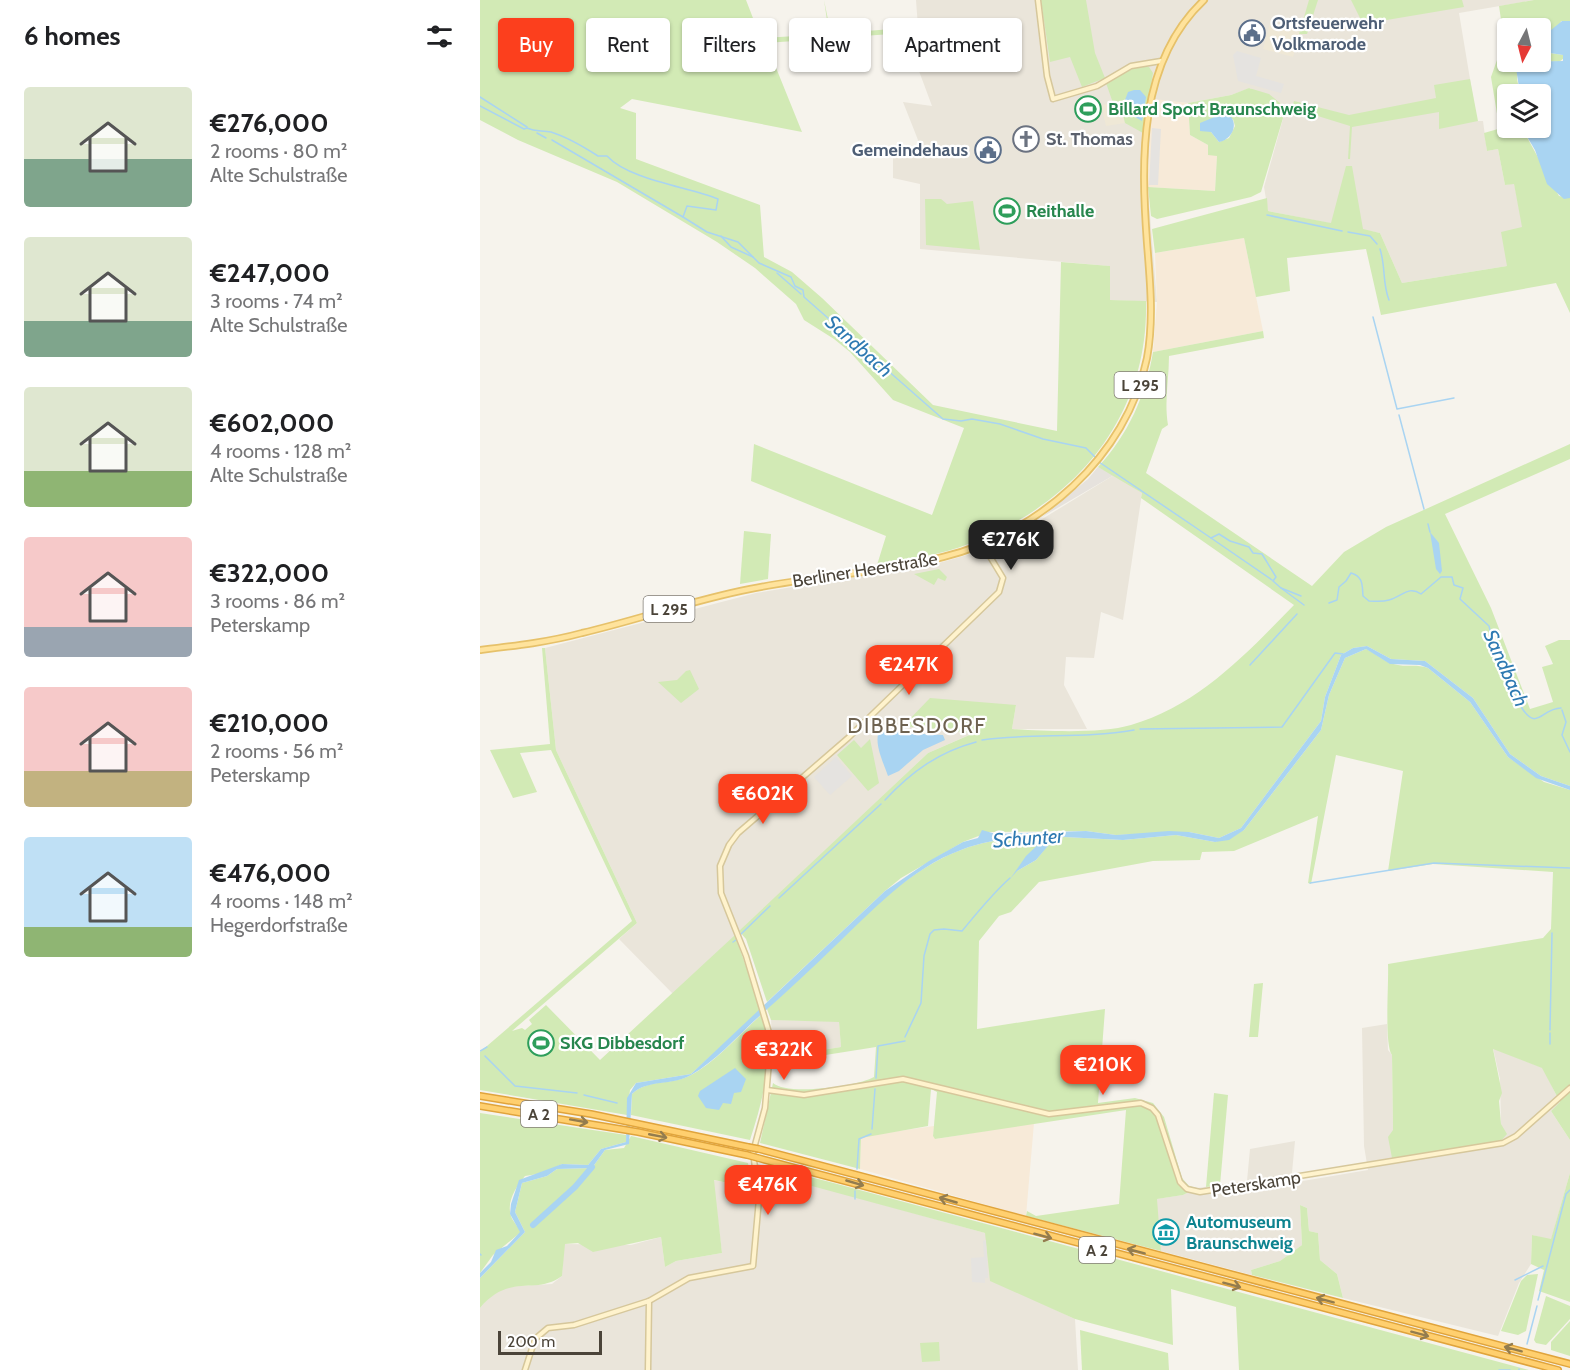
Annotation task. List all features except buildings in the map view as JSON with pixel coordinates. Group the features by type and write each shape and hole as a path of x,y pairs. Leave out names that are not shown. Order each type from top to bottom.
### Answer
{"highway":[{"name":"A 2","path":"480,1096 591,1114 759,1149 1570,1364"},
{"name":"A 2","path":"480,1106 597,1124 747,1155 1558,1370"}],"main road":[{"name":"Berliner Heerstraße","path":"480,650 581,634 734,592 921,562 983,545 1035,516 1094,464 1115,438 1132,406 1147,356 1151,303 1143,170 1154,83 1161,61 1179,27 1204,0"}],"street":[{"path":"1038,0 1051,98 1056,100 1097,86 1131,66 1161,61"},
{"path":"525,1370 534,1342 544,1331 574,1325 649,1301 689,1278 753,1266 759,1199 753,1152 765,1108 771,1039 760,997 721,894 720,866 727,849 738,833 847,739 999,592 1003,578 983,545"},
{"name":"Peterskamp","path":"767,1090 804,1095 903,1079 1049,1114 1142,1103 1152,1108 1158,1115 1181,1184 1190,1190 1203,1192 1503,1143 1516,1136 1570,1088"},
{"path":"648,1370 649,1301"}],"shaded area":[{"path":"916,0 1534,0 1459,13 1477,121 1483,121 1487,151 1498,149 1505,185 1514,183 1523,228 1507,266 1402,283 1380,233 1268,211 1264,187 1286,108 1250,88 1231,95 1188,103 1154,100 1147,178 1157,302 1109,300 1109,266 920,249 920,184 893,178 893,153 916,157 918,140 903,102 932,106 919,72 1022,72 1022,18 917,18"},
{"path":"1270,23 1300,31 1293,57 1263,49"},
{"path":"1237,51 1261,58 1256,76 1284,84 1281,93 1238,81 1233,55"},
{"path":"1154,99 1188,103 1190,135 1208,145 1217,156 1215,191 1148,187"},
{"path":"1120,102 1125,123 1106,126 1101,105"},
{"path":"1152,128 1161,129 1158,185 1149,185"},
{"path":"1244,238 1263,331 1153,352 1157,302 1155,253"},
{"path":"1098,467 1114,475 1042,517 1088,479"},
{"path":"1114,475 1142,493 1123,620 1101,612 1094,658 1066,657 1064,685 1087,729 1012,729 1016,705 976,732 928,753 673,994 619,939 637,923 556,750 545,648 756,593 939,563 981,551 1008,540"},
{"path":"836,757 852,776 830,795 814,777"},
{"path":"771,1020 839,1021 841,1047 773,1058"},
{"path":"1387,1024 1388,1050 1392,1055 1393,1130 1501,1124 1500,1079 1493,1048 1543,1068 1560,1103 1551,1111 1570,1140 1570,1173 1551,1240 1532,1235 1531,1264 1519,1283 1498,1336 1343,1298 1337,1274 1320,1260 1318,1233 1309,1231 1307,1208 1300,1205 1302,1245 1280,1261 1251,1270 1252,1275 1161,1251 1156,1199 1183,1195 1197,1188 1247,1181 1250,1149 1295,1141 1291,1183 1368,1170 1364,1146 1362,1028"},
{"path":"1034,1123 1026,1216 860,1169 861,1138 934,1126 933,1136 936,1139"},
{"path":"758,1170 985,1233 1039,1302 1075,1319 1078,1370 480,1370 480,1308 491,1295 506,1287 552,1284 562,1276 564,1244 631,1245 661,1237 665,1267 676,1261 722,1253 713,1180 752,1188 750,1171"},
{"path":"986,1240 988,1278 985,1278 985,1283 972,1282 971,1258 984,1257 983,1241"}],"green space":[{"path":"480,0 746,0 753,18 682,18 682,72 777,72 777,70 802,132 632,99 620,108 636,113 636,159 760,205 764,257 792,272 822,298 933,405 1057,431 1061,262 1110,266 1110,300 1146,301 1144,343 1135,382 1120,418 1099,450 1073,479 1043,504 1009,526 948,551 877,565 886,536 751,481 754,444 932,515 964,428 893,400 850,352 804,320 796,304 755,268 717,242 617,182 518,140 480,120"},
{"path":"1041,0 1086,0 1095,53 1105,78 1082,87 1070,57 1050,62"},
{"path":"1309,0 1318,0 1307,34 1299,34"},
{"path":"1351,0 1462,0 1464,7 1363,24"},
{"path":"1534,0 1570,0 1570,21 1561,21 1551,50 1551,18 1501,18 1499,6"},
{"path":"883,30 883,35 871,35 871,31"},
{"path":"789,36 789,41 777,42 777,37"},
{"path":"1551,53 1563,55 1564,58 1559,62 1551,62"},
{"path":"1497,60 1497,72 1518,72 1518,84 1497,84 1497,114 1491,77"},
{"path":"1138,66 1149,67 1153,73 1143,133 1125,123 1120,102 1113,103 1106,83"},
{"path":"1470,79 1478,121 1439,129 1439,112 1352,127 1350,159 1348,159 1350,126 1292,108 1294,101 1349,115 1436,98 1434,85"},
{"path":"1249,88 1269,94 1286,108 1261,192 1251,197 1157,219 1151,216 1148,187 1215,191 1217,156 1208,155 1208,145 1190,135 1188,103 1231,95","holes":["1233,119 1235,126 1229,138 1219,142 1211,132"]},
{"path":"1497,129 1497,138 1527,138 1559,196 1570,198 1570,313 1556,283 1381,315 1366,249 1287,258 1290,291 1256,297 1244,238 1155,253 1152,229 1267,198 1268,211 1331,223 1346,166 1352,166 1363,229 1380,233 1402,283 1507,266 1501,232 1522,227 1514,184 1505,185 1498,149 1487,151 1484,133"},
{"path":"925,199 941,199 947,204 973,201 980,250 926,245"},
{"path":"1263,331 1264,338 1169,356 1168,425 1162,429 1146,473 1312,586 1344,552 1386,527 1570,444 1570,459 1445,514 1491,608 1530,709 1553,702 1542,667 1553,664 1545,646 1559,640 1570,640 1570,786 1541,776 1510,754 1473,698 1425,661 1391,659 1367,646 1353,648 1341,655 1325,697 1321,721 1241,828 1219,838 1189,832 1116,835 1086,831 989,832 963,842 901,878 767,1002 746,939 739,931 928,753 974,733 903,726 930,698 1016,705 1012,729 1089,731 1131,725 1156,716 1200,691 1258,642 1294,605 1141,498 1142,493 1098,467 1118,442 1134,414 1146,384 1153,352"},
{"path":"744,531 771,534 768,579 740,584"},
{"path":"939,569 947,577 945,581 938,578 934,585 914,574"},
{"path":"542,648 545,648 556,750 637,923 512,1031 522,1028 525,1030 532,1024 529,1020 546,1005 600,1060 735,935 761,1010 691,1074 636,1083 630,1090 627,1115 480,1090 480,1052 632,921 551,750 520,753 537,792 513,798 490,750 550,744"},
{"path":"1366,649 1393,664 1428,668 1470,702 1508,757 1544,782 1570,790 1570,1140 1551,1111 1560,1102 1542,1068 1493,1049 1502,1093 1499,1101 1501,1124 1507,1134 1500,1142 1392,1158 1388,1137 1393,1130 1392,1055 1387,1027 1388,964 1543,938 1551,929 1553,872 1433,864 1388,871 1403,771 1336,755 1311,884 1308,883 1318,816 1234,851 1202,852 1200,860 1153,861 1039,882 1011,912 999,916 979,941 977,1029 1105,1009 1098,1103 1135,1098 1153,1103 1164,1117 1182,1178 1189,1186 1197,1188 1183,1195 1157,1199 1161,1251 1026,1216 1027,1211 1036,1216 1119,1204 1126,1110 935,1139 933,1136 937,1092 931,1089 928,1126 861,1138 860,1169 760,1143 773,1083 781,1087 807,1089 854,1084 874,1077 876,1047 775,1063 773,1058 841,1047 839,1022 771,1020 767,1009 858,920 884,898 909,878 935,862 972,846 993,841 1047,837 1017,871 1036,860 1053,839 1064,837 1123,840 1176,835 1215,842 1244,830 1321,730 1329,695 1345,658"},
{"path":"690,670 699,689 681,703 658,682 677,680"},
{"path":"870,739 879,783 868,791 837,755 854,740 861,748"},
{"path":"1263,983 1258,1037 1249,1037 1254,984"},
{"path":"762,1014 767,1046 766,1078 750,1140 631,1115 632,1094 638,1089 682,1079 698,1071 718,1056"},
{"path":"1214,1093 1228,1095 1220,1185 1206,1187"},
{"path":"480,1113 626,1135 626,1142 601,1149 588,1165 562,1164 544,1173 525,1176 516,1189 510,1205 511,1216 521,1232 493,1255 480,1273"},
{"path":"631,1136 748,1163 752,1188 714,1180 722,1253 676,1261 665,1267 661,1237 593,1252 578,1243 565,1244 562,1276 552,1282 512,1287 491,1297 480,1308 480,1278 525,1232 515,1212 522,1183 547,1176 557,1169 592,1168 605,1150 624,1148"},
{"path":"757,1164 1529,1370 1239,1370 1236,1307 1171,1289 1173,1345 1075,1319 990,1281 985,1233 764,1173 758,1170"},
{"path":"1570,1173 1570,1302 1539,1291 1544,1270 1531,1264 1532,1235 1551,1239"},
{"path":"1300,1205 1307,1208 1309,1231 1318,1233 1320,1260 1337,1274 1343,1298 1252,1275 1251,1270 1280,1261 1302,1245"},
{"path":"1538,1274 1526,1331 1518,1335 1501,1331 1521,1281 1527,1275"},
{"path":"1546,1296 1570,1306 1570,1319 1546,1345 1536,1343 1534,1340"},
{"path":"1570,1321 1570,1356 1551,1350 1551,1342"},
{"path":"1080,1330 1168,1353 1169,1370 1082,1370"},
{"path":"939,1342 940,1361 922,1362 920,1343"}],"water":[{"path":"1562,21 1570,21 1570,198 1564,199 1547,184 1535,150 1528,138 1551,138 1551,84 1518,84 1517,72 1551,72 1551,61 1563,61 1563,55 1551,53 1551,30"},
{"path":"1140,90 1146,97 1142,121 1126,112 1125,100 1128,92"},
{"path":"1217,116 1230,116 1234,124 1230,135 1219,142 1211,132 1200,131 1200,123"},
{"path":"1430,532 1439,543 1442,571 1440,574 1436,569"},
{"name":"Schunter","path":"1367,646 1391,659 1425,661 1473,698 1510,754 1541,776 1570,786 1570,790 1536,778 1508,757 1470,702 1428,668 1420,665 1390,664 1366,649 1345,658 1329,695 1321,730 1244,830 1229,840 1215,842 1176,835 1123,840 1064,837 1053,840 1036,860 1017,871 1010,879 1026,856 1046,837 982,843 961,850 925,868 878,905 708,1064 691,1075 684,1078 645,1086 632,1094 629,1144 605,1150 592,1168 557,1169 547,1176 522,1183 515,1212 525,1232 480,1278 480,1273 491,1262 496,1250 507,1246 520,1232 510,1214 519,1180 562,1164 588,1165 601,1149 626,1142 627,1098 636,1083 691,1074 885,891 929,861 963,842 978,838 982,830 996,834 1086,831 1116,835 1169,831 1219,838 1241,828 1321,721 1325,697 1341,655 1353,648"},
{"path":"882,726 904,733 943,735 945,740 923,750 899,771 888,776 878,744 879,731"},
{"path":"735,1068 746,1079 741,1092 734,1093 731,1104 723,1103 719,1110 706,1108 698,1096 700,1091"}],"waterway":[{"path":"480,97 527,127"},
{"name":"Sandbach","path":"480,106 524,129 551,132 598,156 607,156 617,164 644,177 718,199 716,210 687,206 683,217 707,232 738,242 759,263 791,277 795,286 803,290 804,297 943,419 961,421 972,419 1000,424 1043,439 1086,448 1096,458"},
{"name":"Sandbach","path":"537,133 546,138"},
{"path":"552,140 683,217"},
{"path":"1267,215 1342,231"},
{"path":"1348,232 1370,236 1377,244"},
{"path":"721,236 731,247 753,257"},
{"path":"1380,249 1389,300"},
{"path":"777,273 801,294"},
{"path":"1373,317 1397,409 1454,398"},
{"path":"1399,415 1424,509"},
{"name":"Sandbach","path":"1099,462 1211,538 1219,534 1230,541 1249,547 1253,553 1262,554 1276,577 1273,581 1281,588 1301,596"},
{"path":"1428,524 1430,532"},
{"path":"1211,538 1272,580"},
{"name":"Sandbach","path":"1329,603 1337,600 1339,587 1351,573 1360,579 1363,596 1369,601 1394,599 1409,591 1421,594 1441,577 1452,577 1454,585 1463,588 1460,599 1489,626 1492,639 1499,648 1498,656 1504,660 1507,681 1513,686 1515,696 1526,713 1535,719 1554,709 1561,708"},
{"name":"Sandbach","path":"1281,588 1304,605"},
{"path":"1250,665 1297,614"},
{"path":"1140,729 1282,727 1335,653 1343,654"},
{"name":"Sandbach","path":"1562,710 1566,722 1562,735 1570,752"},
{"path":"982,740 1134,730"},
{"path":"885,800 905,780 927,764 950,751 976,742"},
{"path":"779,898 881,804"},
{"path":"1310,883 1434,863 1570,868"},
{"path":"905,1037 921,1003 924,956 930,934 934,930 944,929 962,931 1010,878"},
{"path":"741,934 770,906"},
{"path":"1550,1030 1552,933"},
{"path":"1550,1033 1550,1044"},
{"path":"876,1078 878,1046 905,1041"},
{"path":"480,1051 487,1047"},
{"path":"485,1056 515,1086 577,1093"},
{"path":"872,1129 875,1089"},
{"path":"584,1095 617,1103"},
{"path":"857,1169 859,1139 871,1134"},
{"path":"533,1225 575,1187 592,1167"},
{"path":"1538,1300 1566,1194 1570,1190"},
{"path":"855,1191 855,1199"},
{"path":"1515,1280 1543,1266"},
{"path":"1527,1344 1537,1306"},
{"path":"1499,1370 1510,1370"}],"place":[{"name":"Ortsfeuerwehr Volkmarode","path":"1252,33"},
{"name":"Billard Sport Braunschweig","path":"1088,109"},
{"name":"St. Thomas","path":"1026,139"},
{"name":"Gemeindehaus","path":"988,150"},
{"name":"Reithalle","path":"1007,211"},
{"name":"SKG Dibbesdorf","path":"541,1043"},
{"name":"Automuseum Braunschweig","path":"1166,1232"}],"district":[{"name":"DIBBESDORF","path":"917,725"}]}
